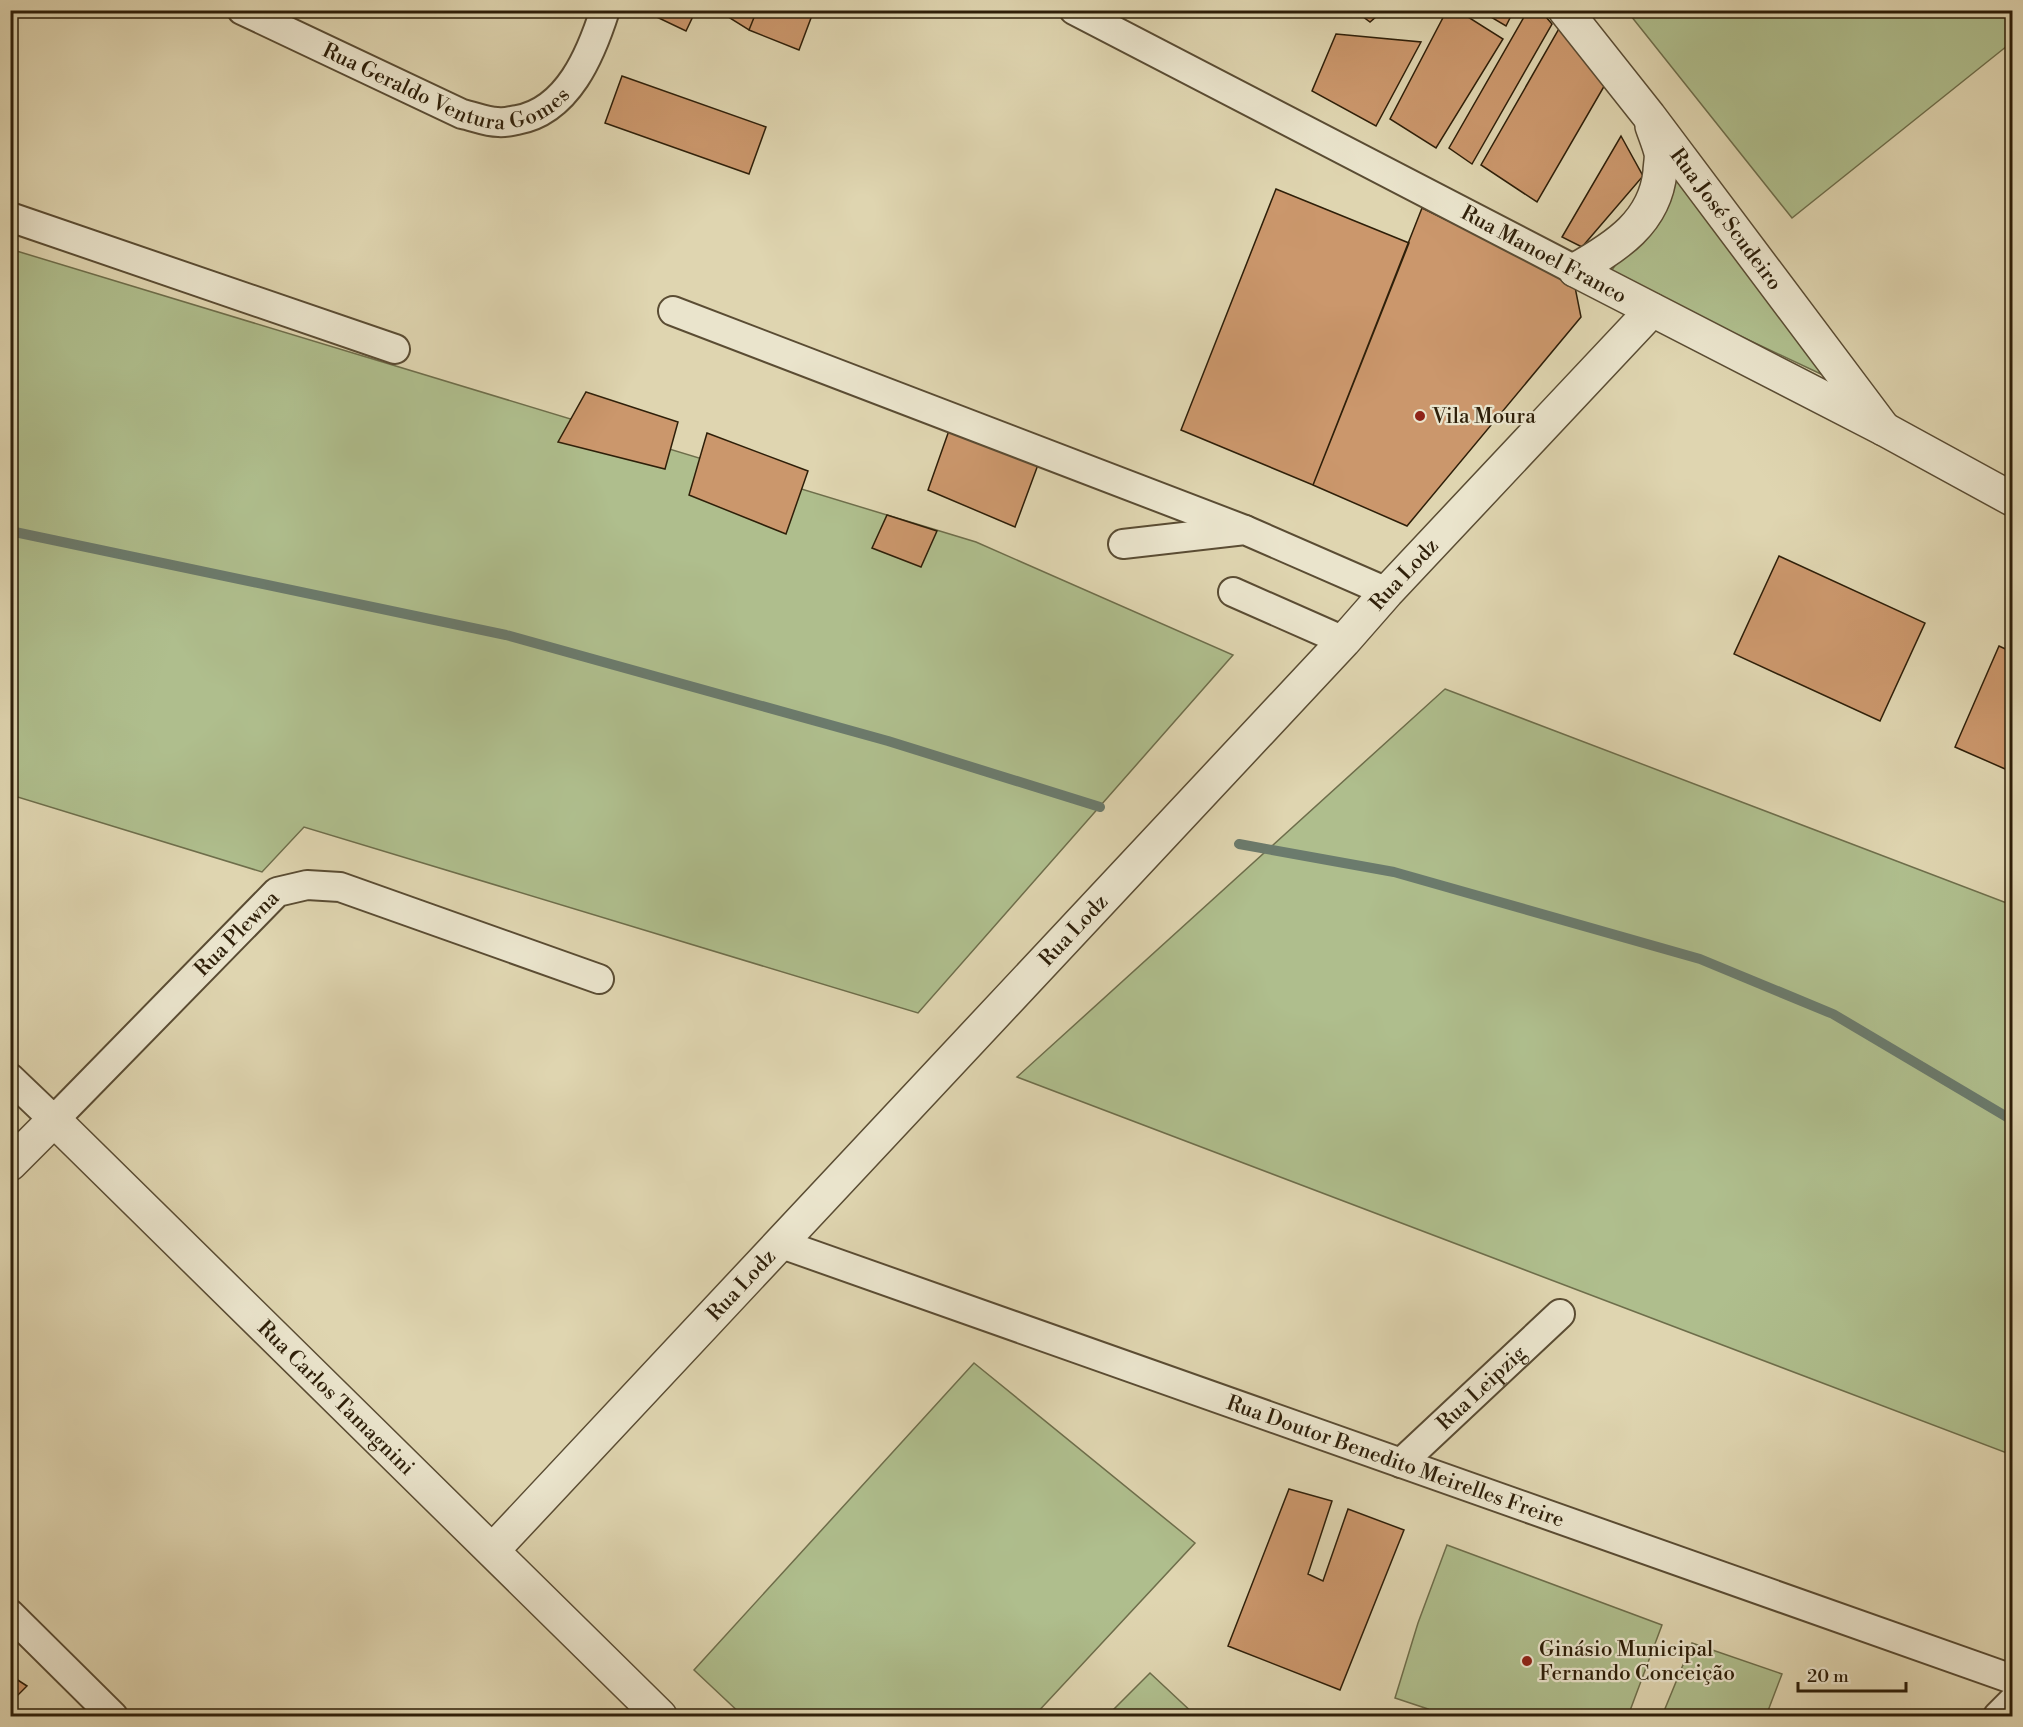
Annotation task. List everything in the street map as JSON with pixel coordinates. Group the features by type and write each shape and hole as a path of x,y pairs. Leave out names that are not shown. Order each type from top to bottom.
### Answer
{"street":[{"name":"Rua Geraldo Ventura Gomes","path":"242,10 462,114 499,123 533,117 559,97 580,72 594,45 605,10"},
{"name":"Rua José Scudeiro","path":"1565,10 1649,116 1884,429"},
{"name":"Rua Manoel Franco","path":"1080,12 1884,429 2013,499"},
{"path":"1575,270 1605,253 1629,233 1648,211 1658,185 1661,155 1649,116"},
{"path":"10,217 395,349"},
{"name":"Rua Lodz","path":"493,1550 1652,310"},
{"path":"673,311 1245,530 1387,592"},
{"path":"1123,544 1245,530"},
{"path":"1233,592 1344,641"},
{"name":"Rua Plewna","path":"10,1164 277,892 307,885 340,887 599,979"},
{"name":"Rua Carlos Tamagnini","path":"10,1078 660,1716"},
{"name":"Rua Doutor Benedito Meirelles Freire","path":"779,1244 2013,1679"},
{"name":"Rua Leipzig","path":"1401,1463 1560,1314"},
{"path":"10,1614 113,1716"},
{"path":"1998,1716 2013,1702"}],"green space":[{"path":"1627,11 2012,11 2012,42 1792,218"},
{"path":"1677,180 1823,375 1609,274"},
{"path":"10,249 976,542 1233,655 918,1013 304,827 262,872 11,795"},
{"path":"1445,689 2012,905 2012,1455 1017,1077"},
{"path":"974,1363 1195,1543 1034,1716 743,1716 694,1670"},
{"name":"Ginásio Municipal Fernando Conceição","path":"1447,1545 1662,1625 1628,1716 1424,1716 1428,1709 1395,1698 1418,1623"},
{"path":"1692,1643 1782,1674 1766,1716 1662,1716"},
{"path":"1150,1673 1196,1716 1107,1716"}],"building":[{"path":"642,10 696,10 686,31"},
{"path":"717,10 757,10 749,30"},
{"path":"757,10 814,10 799,50 749,30"},
{"path":"1354,10 1384,10 1370,22"},
{"path":"1447,10 1457,10 1503,39 1436,148 1390,119"},
{"path":"1479,10 1514,10 1506,26"},
{"path":"1528,10 1540,10 1552,24 1472,164 1449,148"},
{"path":"1564,20 1606,83 1537,202 1481,165"},
{"path":"1336,34 1421,42 1376,126 1312,91"},
{"path":"622,76 766,127 749,174 605,123"},
{"path":"1621,136 1643,176 1582,247 1562,237"},
{"path":"1276,189 1409,243 1313,485 1181,430"},
{"name":"Vila Moura","path":"1422,208 1574,282 1581,317 1407,526 1313,485"},
{"path":"586,392 678,422 665,469 558,442"},
{"path":"952,422 1042,454 1015,527 928,490"},
{"path":"707,433 808,471 786,534 689,495"},
{"path":"887,515 937,531 921,567 872,548"},
{"path":"1779,556 1925,623 1880,721 1734,654"},
{"path":"1999,646 2012,652 2012,772 1955,747"},
{"path":"1289,1489 1332,1501 1308,1574 1323,1581 1348,1509 1404,1530 1340,1690 1228,1646"},
{"path":"10,1675 27,1686 10,1703"}],"waterway":[{"path":"10,531 506,635 888,741 1100,807"},
{"path":"1239,844 1394,872 1700,959 1833,1014 2012,1120"}],"place":[{"name":"Vila Moura","path":"1420,416"},
{"name":"Ginásio Municipal Fernando Conceição","path":"1527,1661"}]}
